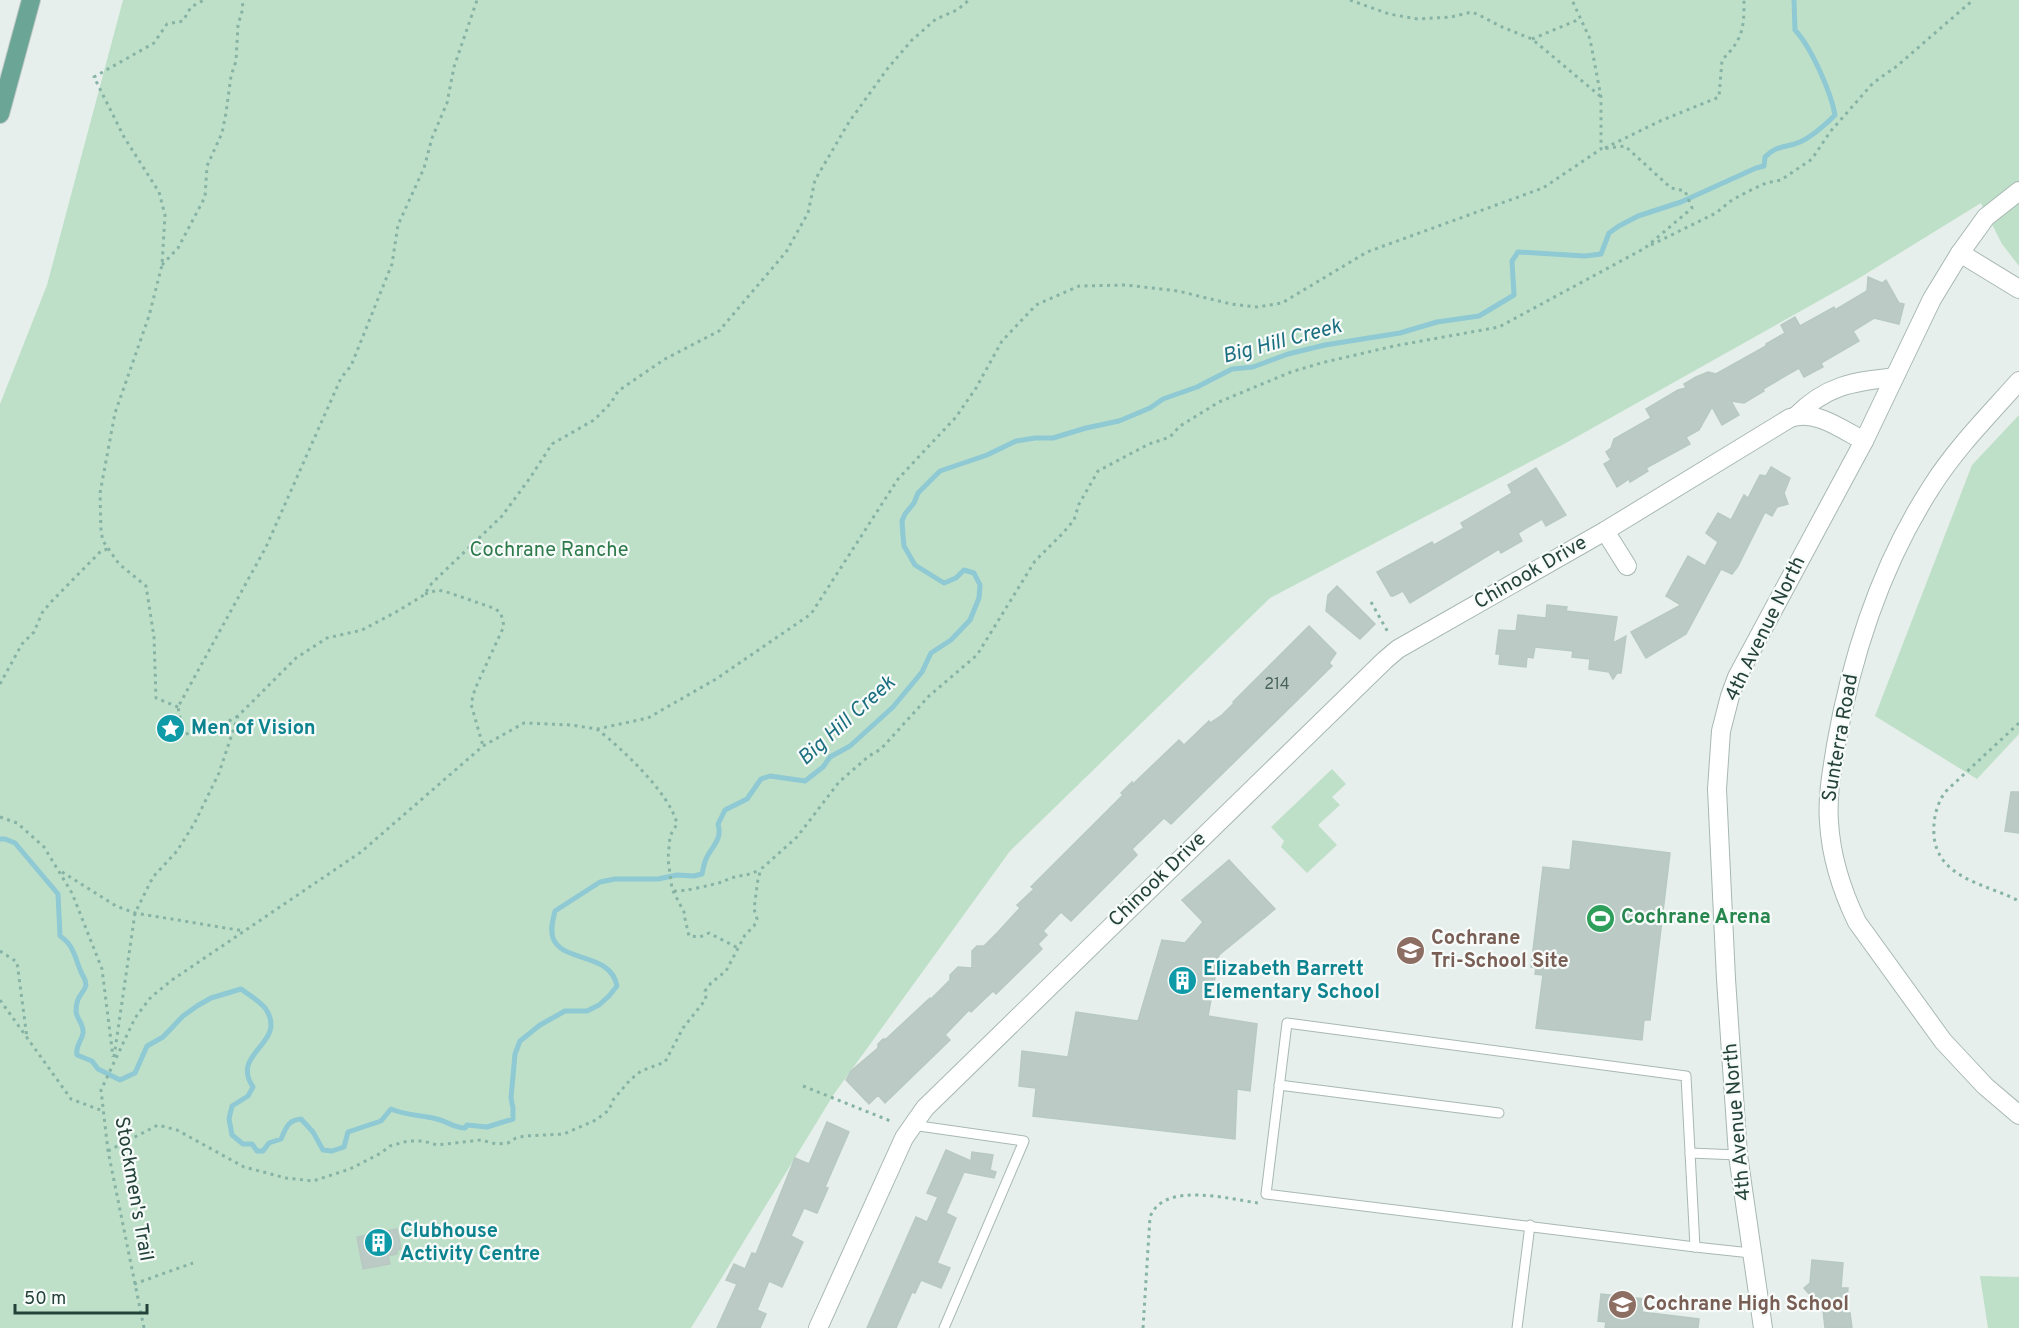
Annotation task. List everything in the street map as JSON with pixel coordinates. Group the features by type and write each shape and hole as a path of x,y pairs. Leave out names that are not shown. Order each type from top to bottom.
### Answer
{"main road":[{"path":"0,114 31,0"}],"street":[{"name":"4th Avenue North","path":"1763,1328 1738,1155 1726,980 1717,789 1721,730 1737,677 1864,441 1932,299 1960,253 1986,217 2019,190"},
{"path":"1960,253 2019,289"},
{"name":"Chinook Drive","path":"818,1328 904,1138 904,1124 940,1092 1385,660 1408,643 1605,531 1796,416 1808,404 1839,386 1894,377"},
{"name":"Sunterra Road","path":"2019,381 1954,454 1932,485 1898,548 1856,657 1838,734 1828,800 1828,822 1834,858 1849,905 1863,931 1942,1041 1985,1086 2019,1115"},
{"path":"1796,416 1808,415 1820,418 1864,441"},
{"name":"Chinook Drive","path":"1605,531 1627,566"}],"lane":[{"path":"1695,1247 1686,1076 1287,1023 1266,1194 1530,1225 1695,1247 1751,1253"},
{"path":"1279,1085 1499,1113"},
{"path":"904,1124 1024,1140 944,1328"},
{"path":"1690,1153 1738,1155"},
{"path":"1517,1328 1530,1225"}],"path":[{"path":"178,707 156,698 154,637 147,586 119,564 108,549 101,531 100,502 106,455 115,413 149,316 162,265 165,215 155,185 124,137 94,77 154,43 167,24 183,21 191,7 204,0"},
{"path":"162,265 178,248 205,197 207,166 222,133 231,75 236,61 242,0"},
{"path":"477,0 454,67 447,103 432,138 424,168 398,225 392,264 364,337 351,366 341,378 266,548 178,707 183,735 227,722 238,716 296,658 327,638 362,630 424,595 438,590 496,609 501,615 504,626 475,689 471,704 483,746"},
{"path":"424,595 432,583 502,516 552,444 594,420 611,403 618,391 665,359 719,331 786,252 808,213 815,180 849,122 888,68 912,40 936,19 957,10 969,0"},
{"path":"1350,0 1389,14 1418,19 1451,17 1472,12 1532,39 1601,97"},
{"path":"1572,0 1590,39 1601,97 1601,149"},
{"path":"113,1062 135,1018 151,997 172,980 361,852 483,746 524,723 571,725 597,729 648,718 717,679 811,614 898,479 956,417 976,388 1002,341 1036,305 1079,286 1126,285 1178,291 1231,304 1257,307 1282,303 1367,252 1542,188 1601,149 1660,121 1719,97 1722,60 1734,47 1742,32 1744,0"},
{"path":"672,889 681,891 724,882 761,869 797,837 839,782 880,749 923,702 977,655 1035,561 1074,520 1078,504 1098,471 1149,444 1170,437 1180,426 1219,402 1292,372 1394,346 1498,327 1645,248 1716,213 1732,200 1762,184 1781,180 1812,159 1830,132 1873,83 1897,66 1973,0"},
{"path":"1532,39 1580,19"},
{"path":"1601,149 1625,146 1671,188 1685,191 1692,208 1645,248"},
{"path":"0,684 22,644 34,632 42,613 50,603 101,551 108,549"},
{"path":"1371,602 1391,638"},
{"path":"113,1062 135,913 153,877 177,851 194,824 219,773 238,716"},
{"path":"2019,723 1945,792 1938,803 1933,821 1936,850 1949,869 2019,901"},
{"path":"597,729 618,746 655,786 670,807 677,824 670,836 668,859 672,889 685,914 689,936 700,937 709,933 738,948"},
{"path":"0,817 17,823 44,847 72,893 102,969 113,1062"},
{"path":"108,1151 158,1125 177,1130 244,1167 286,1178 313,1181 350,1169 390,1146 408,1142 423,1141 437,1145 481,1140 496,1144 508,1143 525,1136 564,1134 573,1128 587,1125 609,1110 613,1100 641,1071 665,1062 683,1028 706,999 705,991 726,971 757,919 754,909 761,869"},
{"path":"60,871 116,906 135,913 244,931"},
{"path":"0,951 17,962 27,1039"},
{"path":"0,1000 71,1099 104,1111"},
{"name":"Stockmen's Trail","path":"113,1062 101,1090 108,1151 144,1328"},
{"path":"803,1086 904,1124"},
{"path":"1143,1328 1150,1217 1153,1208 1165,1199 1184,1195 1263,1203"},
{"path":"134,1284 193,1263"}],"green space":[{"name":"Cochrane Ranche","path":"123,0 2019,0 2019,266 2002,244 1981,203 1856,280 1564,444 1270,598 1010,851 834,1094 691,1328 0,1328 0,404 47,285"},
{"path":"2019,415 2019,734 1977,779 1875,716 1972,465"},
{"path":"1332,769 1346,784 1332,797 1340,805 1318,825 1337,845 1307,873 1281,847 1284,841 1271,827"},
{"path":"1980,1276 2019,1277 2019,1328 1988,1328"}],"building":[{"path":"1868,277 1882,283 1886,280 1899,303 1904,304 1899,324 1874,318 1853,331 1859,341 1821,363 1823,367 1804,377 1799,368 1744,403 1731,401 1739,415 1722,425 1712,407 1699,430 1686,437 1690,444 1646,468 1648,471 1630,482 1629,479 1617,487 1604,464 1611,460 1606,452 1611,448 1614,439 1651,418 1646,409 1678,390 1686,388 1684,384 1696,377 1708,372 1716,374 1766,346 1785,333 1781,325 1795,317 1800,326 1834,307 1835,310 1867,291"},
{"path":"1771,467 1790,478 1784,493 1788,504 1777,507 1772,516 1765,512 1738,566 1732,574 1721,569 1686,634 1646,658 1631,632 1681,605 1666,596 1688,556 1705,566 1718,542 1706,533 1718,513 1731,520 1744,495 1748,498 1760,475 1766,476"},
{"path":"1536,468 1566,515 1546,526 1542,519 1518,533 1522,541 1501,553 1499,549 1410,603 1403,591 1391,596 1377,572 1432,542 1434,545 1464,528 1461,523 1512,493 1508,485"},
{"path":"1337,586 1375,624 1360,639 1326,611 1328,595"},
{"path":"1547,605 1567,607 1566,611 1617,617 1613,643 1626,636 1621,673 1617,673 1613,679 1609,672 1589,669 1590,659 1572,657 1573,651 1535,647 1533,658 1527,657 1526,667 1499,664 1500,654 1496,654 1499,630 1516,631 1518,615 1546,618"},
{"path":"1309,626 1336,653 1329,663 1332,666 1171,824 1164,818 1132,849 1137,855 1071,921 1061,912 1043,931 1047,935 1038,944 1042,949 996,994 993,991 971,1012 969,1010 945,1035 950,1040 885,1103 878,1095 869,1104 846,1080 851,1071 878,1048 878,1044 883,1039 886,1039 931,999 950,980 950,975 958,967 972,968 972,951 977,946 984,946 998,932 1020,908 1017,905 1034,889 1031,887 1123,795 1121,793 1132,782 1133,784 1179,740 1184,745 1209,721 1210,723 1222,715"},
{"path":"2011,792 2019,792 2019,833 2005,831"},
{"name":"Cochrane Arena","path":"1573,841 1670,853 1650,1020 1644,1020 1642,1040 1536,1028 1543,975 1535,974 1536,968 1531,967 1543,867 1570,870"},
{"name":"Elizabeth Barrett Elementary School","path":"1229,860 1275,909 1219,955 1208,1016 1257,1024 1250,1091 1237,1089 1235,1139 1033,1116 1036,1088 1019,1086 1022,1051 1068,1057 1076,1012 1138,1021 1162,940 1185,943 1203,922 1182,900"},
{"path":"827,1122 849,1132 825,1187 828,1188 817,1213 804,1208 791,1236 803,1242 782,1287 769,1281 757,1310 766,1314 760,1328 717,1328 737,1284 726,1280 734,1264 745,1269 752,1253 756,1254 795,1158 809,1164"},
{"path":"946,1150 971,1161 972,1152 993,1155 990,1170 996,1172 994,1178 964,1172 946,1213 956,1218 937,1263 950,1268 941,1288 921,1280 915,1293 912,1292 896,1328 867,1328 916,1217 927,1222 938,1197 927,1193"},
{"name":"Clubhouse Activity Centre","path":"397,1229 401,1249 397,1250 397,1254 388,1256 390,1264 363,1269 357,1237"},
{"path":"1812,1260 1843,1263 1841,1288 1848,1288 1846,1313 1850,1313 1852,1328 1825,1328 1823,1310 1804,1288 1810,1283"},
{"name":"Cochrane High School","path":"1601,1294 1644,1299 1642,1312 1699,1319 1698,1328 1605,1328 1606,1322 1598,1321"}],"waterway":[{"name":"Big Hill Creek","path":"0,839 15,843 58,894 60,936 71,948 86,983 76,1006 76,1014 83,1030 77,1055 92,1061 98,1069 120,1080 135,1073 147,1046 163,1037 183,1016 211,998 241,989 265,1008 271,1022 270,1032 248,1065 248,1075 253,1087 248,1096 232,1106 229,1119 232,1135 243,1144 252,1144 257,1151 263,1151 269,1143 281,1139 290,1123 301,1119 313,1132 323,1150 332,1151 344,1147 348,1132 381,1121 391,1109 465,1128 467,1125 487,1127 513,1119 511,1098 515,1054 520,1041 540,1025 565,1011 587,1011 599,1005 617,986 613,975 606,968 558,946 552,931 555,911 600,882 615,879 658,879 677,875 702,874 706,859 718,839 718,824 725,810 747,799 761,779 770,776 805,781 823,767 830,757 850,746 893,707 922,672 931,653 951,640 970,620 979,598 980,585 974,573 964,570 956,578 944,583 915,565 904,546 902,521 905,514 914,503 918,493 940,471 987,455 1016,441 1053,438 1119,421 1232,369 1253,367 1288,354 1325,345 1400,333 1437,322 1479,316 1514,295 1512,261 1518,252 1585,256 1601,254 1609,233 1619,226 1638,216 1681,202 1764,166 1765,157 1769,153 1805,140 1835,115 1819,70 1795,30 1794,0"}],"place":[{"name":"Men of Vision","path":"170,729"},
{"name":"Cochrane Arena","path":"1600,918"},
{"name":"Cochrane Tri-School Site","path":"1410,950"},
{"name":"Elizabeth Barrett Elementary School","path":"1182,981"},
{"name":"Clubhouse Activity Centre","path":"379,1243"},
{"name":"Cochrane High School","path":"1622,1305"}]}
